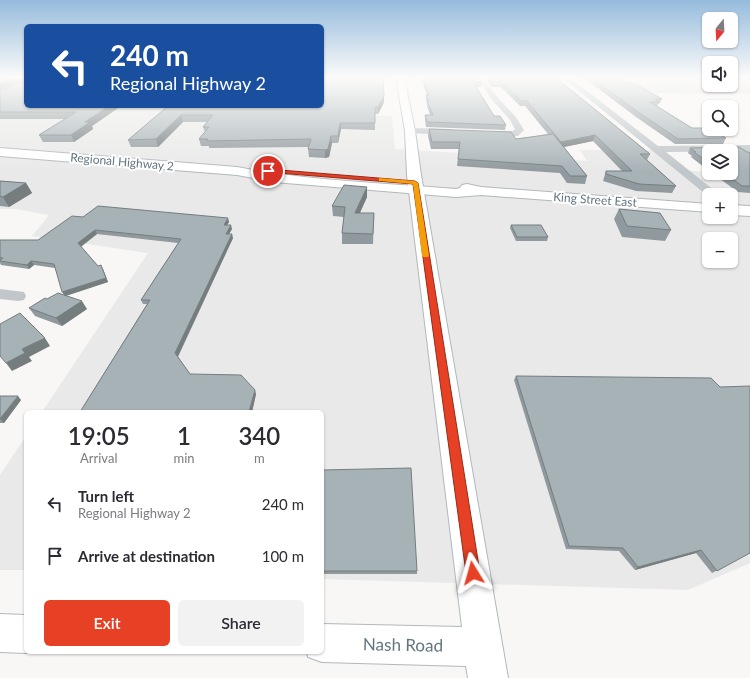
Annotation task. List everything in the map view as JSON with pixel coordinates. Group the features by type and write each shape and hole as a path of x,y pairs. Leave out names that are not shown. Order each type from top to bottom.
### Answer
{"main road":[{"path":"406,109 486,662"},
{"name":"Regional Highway 2","path":"0,152 244,172 274,178 416,186"},
{"name":"King Street East","path":"416,186 456,193 481,191 702,207"},
{"path":"738,210 750,211"},
{"path":"0,633 24,634"},
{"name":"Nash Road","path":"324,643 486,662"}],"street":[{"path":"479,133 508,135 519,132 518,126 504,109"},
{"path":"605,109 705,188"},
{"path":"410,131 464,133"},
{"path":"656,149 750,148"},
{"path":"0,294 18,296"}],"shaded area":[{"path":"0,109 179,109 319,117 325,112 392,116 395,149 587,161 580,150 653,150 678,170 702,171 702,180 736,180 750,191 750,563 688,590 324,579 324,410 43,410 148,253 32,236 49,215 16,209 0,209"},
{"path":"24,439 24,570 0,570 0,475"}],"building":[{"path":"0,109 105,109 85,122 90,122 71,135 39,135 76,112 0,112"},
{"path":"165,109 375,109 375,123 340,123 338,136 331,136 328,149 325,150 308,149 311,139 207,141 208,139 199,139 209,127 203,127 213,115 181,115 156,139 128,140"},
{"path":"430,109 489,109 494,116 500,116 506,125 427,122 425,115 433,115"},
{"path":"533,109 594,109 650,154 640,154 676,186 639,184 606,174 606,171 632,171 595,135 561,142"},
{"path":"633,109 661,109 692,128 702,128 702,136 723,136 726,138 678,139"},
{"path":"429,129 511,132 516,139 553,134 587,176 570,176 562,166 458,159 460,142 432,142"},
{"path":"738,147 750,152 750,186 742,186 734,180 738,180"},
{"path":"690,148 702,148 702,158 694,152 696,152"},
{"path":"0,181 26,183 3,197 0,196"},
{"path":"344,185 367,187 355,213 374,213 373,234 342,233 345,207 332,206"},
{"path":"98,206 228,218 224,225 231,225 226,234 232,234 175,353 190,374 241,375 255,390 250,410 81,410 150,300 141,300 181,239 95,230 78,243 98,266 101,265 106,278 62,292 54,264 31,261 27,265 0,261 3,258 0,258 0,240 38,240 72,216 83,217"},
{"path":"619,209 660,213 671,230 627,226"},
{"path":"511,225 541,225 548,237 517,237"},
{"path":"58,293 82,301 56,318 29,308 45,298 47,299"},
{"path":"20,313 45,338 22,349 25,353 6,363 0,356 0,324"},
{"path":"516,376 711,378 720,387 750,386 750,553 717,571 701,550 638,567 623,548 569,546"},
{"path":"0,396 18,396 0,419"},
{"path":"411,468 417,571 324,571 324,470"}],"slow traffic":[{"path":"381,180 415,183 426,256"}],"route":[{"path":"268,171 415,183 473,573"}]}
